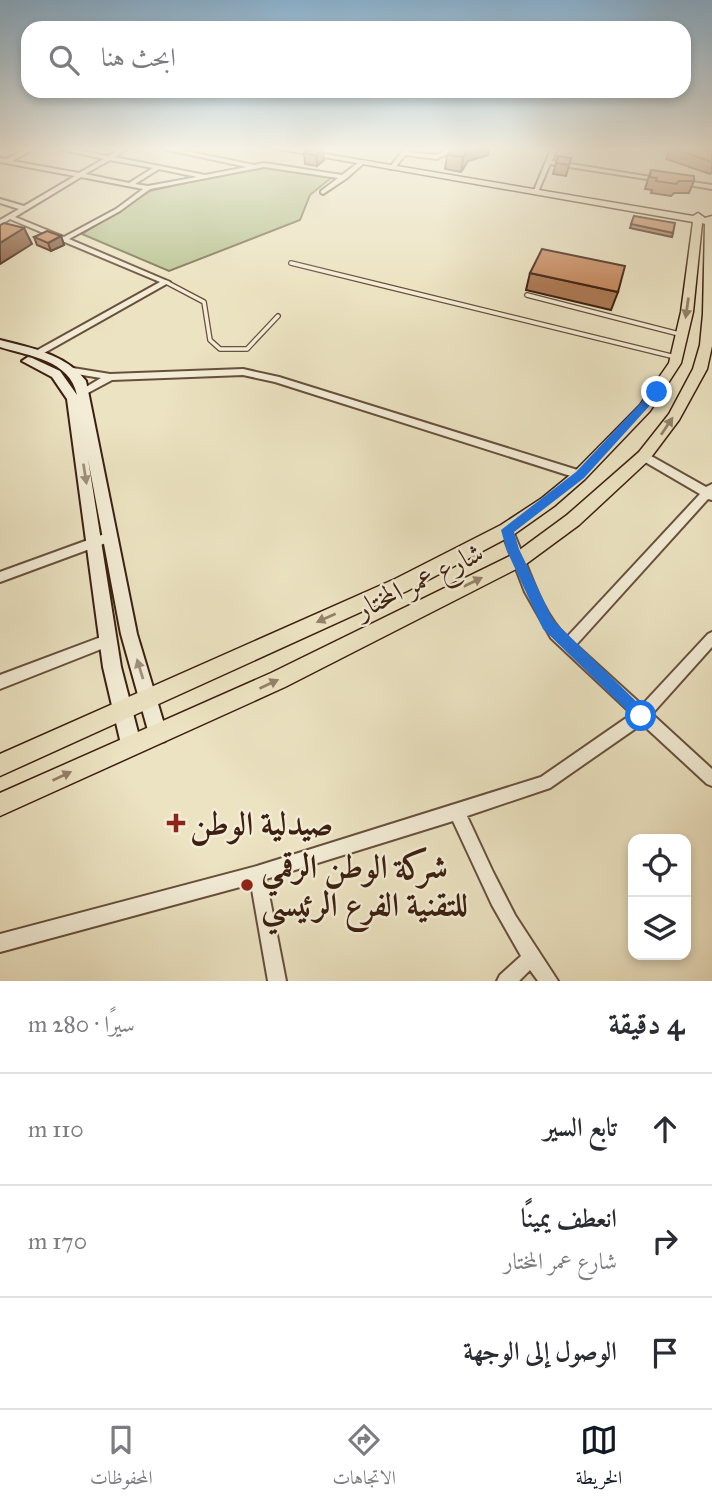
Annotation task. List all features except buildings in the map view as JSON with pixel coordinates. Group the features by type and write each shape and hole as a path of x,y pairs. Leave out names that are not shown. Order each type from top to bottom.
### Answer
{"main road":[{"path":"558,195 706,225"},
{"path":"561,195 667,214 686,222 706,225"},
{"name":"شارع عمر المختار","path":"0,765 401,584 508,530 580,475 645,408 676,360 706,225"},
{"name":"شارع عمر المختار","path":"0,805 278,680 520,559 609,490 644,456 674,416 700,369 709,346 711,276 706,225"},
{"path":"676,360 700,369"}],"street":[{"path":"0,223 46,195"},
{"path":"66,238 118,210 139,195"},
{"path":"0,201 23,208"},
{"path":"10,217 66,238 166,282"},
{"path":"37,355 166,282"},
{"path":"2,348 37,355 73,371 110,377 243,372 276,379 580,475"},
{"path":"2,348 45,367 56,374 67,389 76,418 102,540 158,734"},
{"path":"73,371 83,392 102,540 108,640 131,744"},
{"path":"83,392 110,377"},
{"path":"567,646 710,492 644,456"},
{"path":"508,530 513,551 520,559 542,615 567,646 712,779"},
{"path":"0,577 102,540"},
{"path":"0,682 108,640"},
{"path":"0,943 257,874 545,783 641,716 709,647"},
{"path":"457,812 486,877 531,958 549,981"},
{"path":"257,874 277,981"},
{"path":"506,981 531,958"}],"lane":[{"path":"291,263 676,360"},
{"path":"166,282 204,302 210,316 210,342 219,349 247,349 278,316"},
{"path":"527,295 682,335"}],"green space":[{"path":"144,195 310,195 300,220 169,271 82,234"}],"place":[{"name":"صيدلية الوطن","path":"176,823"},
{"name":"شركة الوطن الرقمي للتقنية الفرع الرئيسي","path":"247,885"}],"route":[{"path":"641,716 548,625 526,581 520,559 513,551 508,530 580,475 657,392"}]}
